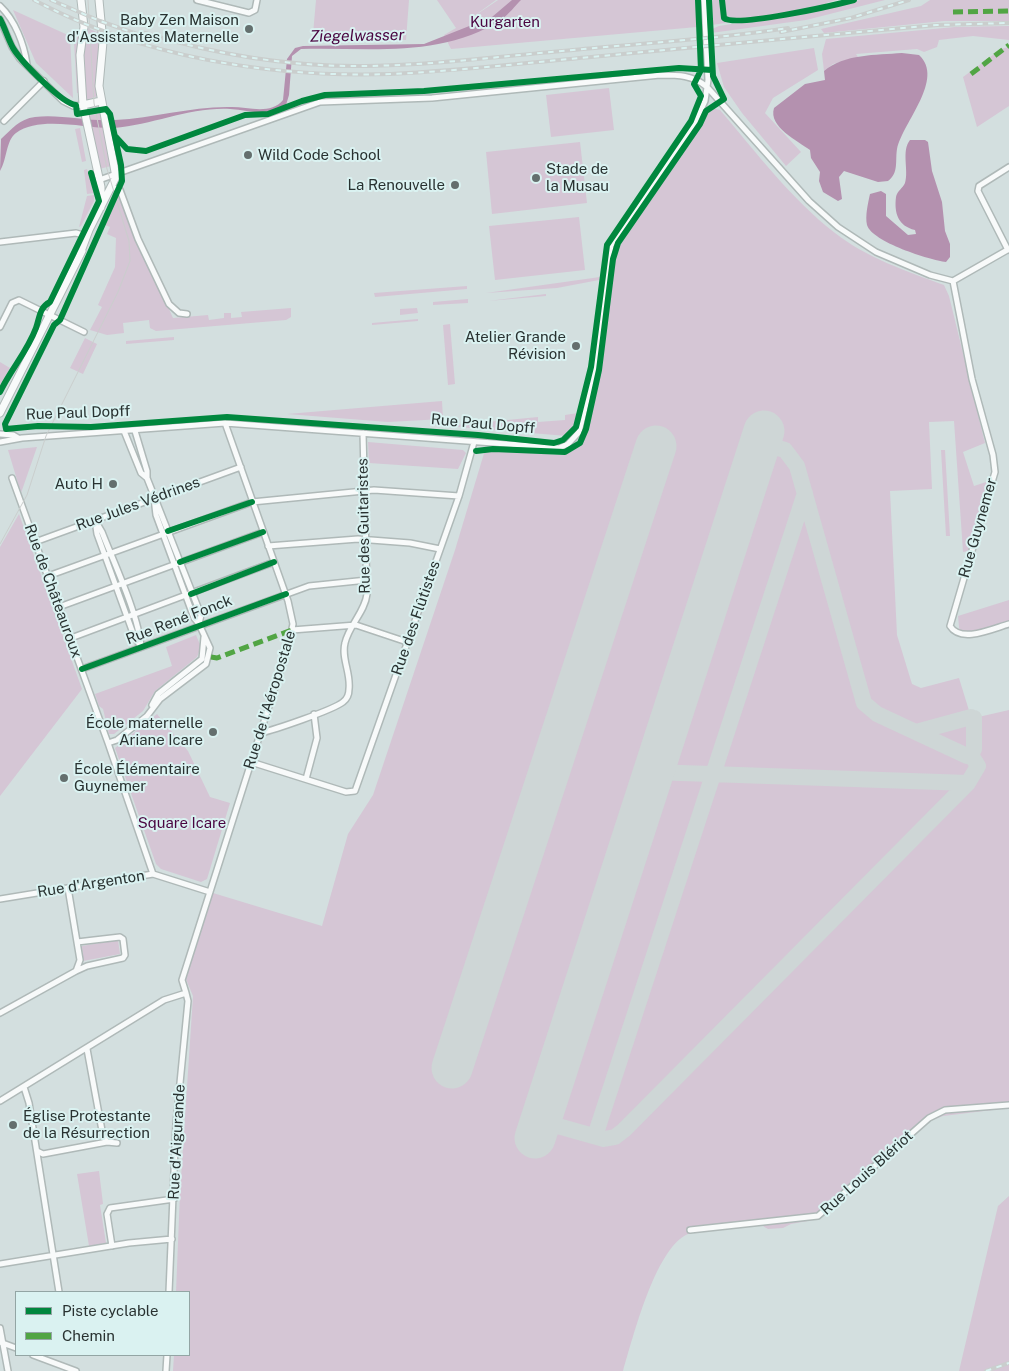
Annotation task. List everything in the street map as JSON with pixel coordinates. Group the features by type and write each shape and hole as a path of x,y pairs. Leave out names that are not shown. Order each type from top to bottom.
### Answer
{"street":[{"path":"81,0 84,32 80,55 83,105 102,197 100,208"},
{"path":"0,413 80,254 116,175 101,101 99,74 103,26 98,0"},
{"path":"197,0 249,13 255,10 257,0"},
{"name":"Rue Paul Dopff","path":"0,442 18,438 124,432 225,423 559,448 574,440 579,432 595,369 612,245 694,125 705,101 707,87 704,0"},
{"path":"0,6 10,17 27,64"},
{"path":"0,19 12,47 20,59 64,101 73,106 101,101"},
{"path":"99,180 320,102 432,98 660,75 688,76 697,79 707,87 809,201 838,227 876,252 930,276 953,281 1008,249 978,190 979,186 1009,167"},
{"path":"4,121 44,81"},
{"path":"112,187 120,190 138,239 169,304 179,313 187,314"},
{"path":"80,254 93,223"},
{"path":"0,242 76,233 86,236"},
{"name":"Rue Guynemer","path":"953,281 966,352 993,455 995,472 950,623 954,631 961,634 971,634 1009,624"},
{"path":"0,327 12,303 16,300 50,314 84,332"},
{"name":"Rue de l'Aéropostale","path":"186,993 182,980 292,630 292,615 286,594 225,423"},
{"path":"108,743 117,740 146,716 158,694 202,659 204,637 199,624 200,615 188,595 147,478 147,471 135,431"},
{"path":"124,432 141,473 147,478"},
{"name":"Rue Paul Dopff","path":"0,434 13,435 18,438"},
{"name":"Rue des Guitaristes","path":"260,733 274,731 339,704 348,694 349,684 344,650 352,624 365,602 367,580 363,434"},
{"name":"Rue des Flûtistes","path":"306,779 346,792 354,792 459,496 474,442"},
{"name":"Rue Jules Védrines","path":"35,542 240,467"},
{"name":"Rue de Châteauroux","path":"12,478 82,669 152,874"},
{"path":"48,576 252,502 393,490 459,496"},
{"path":"95,520 97,534 133,615 141,647"},
{"path":"59,607 263,532"},
{"path":"268,546 366,540 410,542 440,548"},
{"path":"71,638 274,562"},
{"name":"Rue René Fonck","path":"82,669 199,624 314,584 367,580"},
{"path":"119,585 127,618 141,647"},
{"path":"292,630 352,624 378,630 408,642"},
{"path":"251,762 306,779 317,738 314,714"},
{"name":"Rue d'Argenton","path":"0,899 152,874 210,892"},
{"path":"68,888 80,960 76,971"},
{"path":"0,1013 76,971 87,966 123,958 125,955 123,939 120,937 77,942"},
{"path":"0,1101 88,1049 164,1000 186,993"},
{"name":"Rue d'Aigurande","path":"169,1291 176,1124 188,1000 186,993"},
{"path":"88,1049 103,1136 107,1142"},
{"path":"24,1087 37,1151 59,1291"},
{"name":"Rue Louis Blériot","path":"690,1230 818,1216 929,1118 945,1110 1009,1105"},
{"path":"37,1151 43,1154 107,1142 117,1143"},
{"path":"112,1246 107,1214 110,1208 174,1198"},
{"path":"0,1264 112,1246 172,1239"},
{"path":"0,1328 1,1342 8,1371"},
{"path":"1,1342 15,1348"},
{"path":"36,1356 76,1371"},
{"path":"166,1371 167,1356"}],"green space":[{"path":"316,0 409,0 406,40 313,34"},
{"name":"Kurgarten","path":"437,0 496,0 467,21 498,0 836,0 826,3 827,8 860,0 885,0 806,20 711,33 712,29 719,26 805,12 697,27 451,49 444,35 456,28"},
{"path":"930,0 1009,0 1009,21 944,21 824,33 821,29 921,6"},
{"path":"13,10 70,36 73,98 36,63"},
{"path":"1009,26 1009,40 973,36 939,40 937,47 924,52 917,49 856,54 858,57 833,64 824,71 822,54 826,39 955,27"},
{"path":"85,27 99,33 98,96 86,100 82,54"},
{"path":"79,34 81,35 80,93 77,93 74,42"},
{"path":"1009,47 1009,106 977,127 963,77 1001,49"},
{"path":"814,48 818,70 773,98 765,113 801,152 786,166 742,113 724,87 717,63"},
{"path":"609,88 614,130 551,137 546,95"},
{"path":"711,108 720,110 789,190 835,233 874,257 944,285 949,296 985,443 963,452 974,486 989,481 977,527 977,549 963,552 954,421 929,422 932,489 890,491 897,635 912,684 921,688 959,678 971,717 974,718 1009,710 1009,1108 943,1116 928,1122 819,1219 791,1224 783,1228 768,1229 761,1225 712,1229 688,1234 676,1243 665,1257 656,1275 639,1317 623,1371 173,1371 174,1356 190,1356 190,1291 176,1291 180,1193 193,996 185,977 213,893 322,926 348,834 373,795 455,550 485,450 561,455 579,446 584,439 601,369 616,251 702,125"},
{"path":"100,113 111,166 99,169 88,116"},
{"path":"80,128 86,161 82,162 75,129"},
{"name":"Stade de la Musau","path":"580,142 587,203 492,214 486,152"},
{"path":"87,169 94,193 87,194 84,170"},
{"path":"118,193 173,318 208,315 209,320 224,318 224,313 231,313 231,318 242,317 241,312 291,308 291,317 286,320 156,331 150,328 149,320 123,323 124,333 107,335 90,330 102,307 98,305 115,267 116,238 107,234 110,227 103,224"},
{"path":"94,195 94,201 79,227 87,196"},
{"path":"579,217 585,270 495,280 489,226"},
{"path":"600,277 599,280 557,288 486,293"},
{"path":"467,286 467,289 375,297 374,293"},
{"path":"546,294 546,296 488,301"},
{"path":"468,299 468,303 433,305 433,302"},
{"path":"417,308 418,313 400,315 400,309"},
{"path":"418,319 418,321 372,325 372,323"},
{"path":"450,324 455,384 448,385 443,325"},
{"path":"174,337 174,340 126,344 126,341"},
{"path":"85,338 97,344 83,374 70,368"},
{"path":"0,362 10,368 0,387"},
{"path":"442,401 443,419 388,422 287,414"},
{"path":"578,413 574,427 567,436 446,426 538,417 538,422 565,420 565,415"},
{"path":"368,442 463,450 466,453 458,469 369,463"},
{"path":"37,447 21,493 8,450"},
{"path":"941,450 945,450 950,536 946,536"},
{"path":"19,514 82,689 0,796 0,547"},
{"path":"1009,600 1009,627 960,637 958,616"},
{"path":"196,635 201,647 197,657 155,691 143,711 114,734 109,734 103,709 99,706 95,694 172,666 166,647"},
{"name":"Square Icare","path":"157,714 188,751 210,797 230,803 207,879 201,882 161,869 156,864 115,748"},
{"path":"118,940 120,954 83,961 82,946"},
{"path":"99,1171 103,1204 100,1205 106,1243 89,1246 77,1174"},
{"path":"1009,1196 1009,1371 959,1371 998,1206"}],"shaded area":[{"path":"512,0 521,0 502,19 479,32 430,46 379,49 301,49 292,56 289,95 286,105 272,111 215,109 114,128 50,124 26,128 16,133 10,140 0,171 1,139 16,125 29,118 55,116 115,120 202,108 266,109 278,105 283,100 287,59 295,48 303,46 424,44 492,17"},
{"path":"902,53 919,55 926,65 927,76 920,101 897,149 894,174 888,181 878,182 844,171 839,177 842,199 838,201 823,192 819,181 820,172 811,158 810,150 785,133 775,121 773,115 774,108 805,84 825,80 824,71 841,61 861,56"},
{"path":"910,140 925,140 928,142 932,171 942,202 945,231 950,244 950,257 946,262 915,254 890,244 879,238 867,225 870,194 881,191 886,194 886,216 908,235 916,234 915,230 901,222 896,208 897,195 905,183 906,150"}],"taxiway":[{"path":"760,443 785,450 797,466 864,703 877,714 967,756 971,755 974,749 974,718"},
{"path":"595,1136 805,493"},
{"path":"916,732 971,717"},
{"path":"540,1121 604,1139 615,1137 624,1130 968,783 978,766 971,755"},
{"path":"653,772 968,783"}],"runway":[{"path":"535,1138 764,431"},
{"path":"452,1068 656,446"}],"tram line":[{"path":"0,544 27,495 46,436 118,292 130,261 129,241 107,169 94,103 88,0"}],"railway":[{"path":"34,0 75,20 162,50 207,60 253,67 345,74 444,71 937,25 1009,23"},
{"path":"51,0 100,21 151,39"},
{"path":"781,32 851,18 909,0"},
{"path":"145,33 199,48 254,58 282,62 366,66 469,60 708,38 788,28"},
{"path":"986,1371 1009,1363"}],"marked path":[{"path":"953,12 1009,11"},
{"path":"971,74 1009,45"},
{"path":"211,657 217,658 292,630"}],"cycle path":[{"path":"6,429 38,426 91,427 227,417 478,435 554,443 563,440 576,427 591,367 607,245 691,121 701,96 694,84 701,70 698,0"},
{"path":"476,451 493,449 565,452 580,443 586,429 599,370 613,259 618,243 700,124 706,111 724,99 713,76 709,0"},
{"path":"722,0 724,18 732,20 786,15 854,0"},
{"path":"0,19 17,54 52,90 76,105 77,114 106,109 110,114 121,165 122,181 60,320 54,325 5,424 6,429"},
{"path":"115,136 127,149 146,151 245,115 268,114 302,101 325,95 424,91 679,68 712,70"},
{"path":"0,392 28,345 36,328 40,313 46,304 50,302 99,201 91,173"},
{"path":"168,531 252,502"},
{"path":"180,562 263,532"},
{"path":"191,594 274,562"},
{"path":"82,669 286,594"}],"place":[{"name":"Baby Zen Maison d'Assistantes Maternelle","path":"249,29"},
{"name":"Wild Code School","path":"248,155"},
{"name":"Stade de la Musau","path":"536,178"},
{"name":"La Renouvelle","path":"455,185"},
{"name":"Atelier Grande Révision","path":"576,346"},
{"name":"Auto H","path":"113,484"},
{"name":"École maternelle Ariane Icare","path":"213,732"},
{"name":"École Élémentaire Guynemer","path":"64,778"},
{"name":"Église Protestante de la Résurrection","path":"13,1125"}],"water label":[{"name":"Ziegelwasser","path":"357,36"}]}
